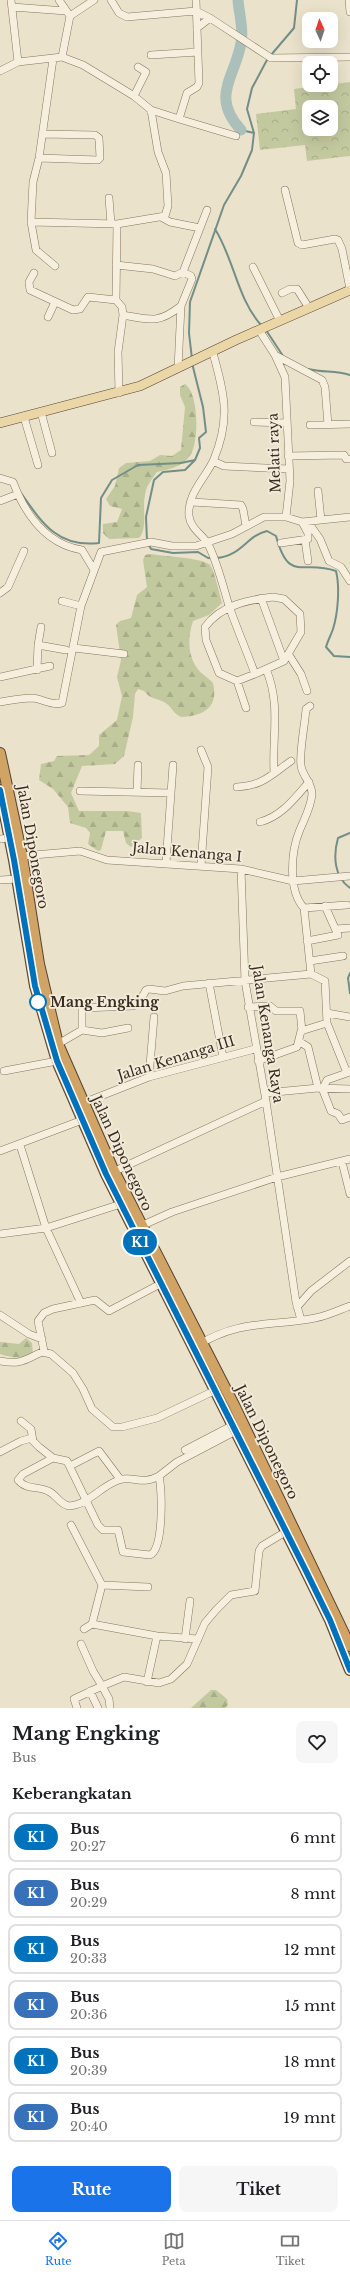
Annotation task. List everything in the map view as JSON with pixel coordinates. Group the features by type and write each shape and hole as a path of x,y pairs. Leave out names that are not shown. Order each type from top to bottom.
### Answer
{"highway":[{"name":"Jalan Diponegoro","path":"0,752 7,802 22,856 24,898 38,1002 57,1061 86,1119 115,1171 161,1271 290,1530"},
{"name":"Jalan Diponegoro","path":"0,791 7,802 5,838 24,898 58,1044 83,1103 86,1119 121,1204 130,1223 161,1271"},
{"path":"161,1271 162,1283 198,1345 216,1390 290,1530 339,1632 350,1670"},
{"path":"339,1632 350,1646"}],"main road":[{"path":"0,423 119,393 140,386 213,353 262,328 350,290"}],"street":[{"path":"59,0 68,14 62,57"},
{"path":"18,62 11,4 68,14 94,0"},
{"path":"110,0 119,13 127,16 196,11 210,18 243,42 268,57 350,57"},
{"path":"178,119 187,93 198,86 198,28 196,0"},
{"path":"349,0 350,12"},
{"path":"198,28 210,18"},
{"path":"151,55 198,52"},
{"path":"0,71 18,62 62,57 83,65 134,96 151,110 236,136"},
{"path":"53,58 43,134 33,182 31,222 36,250 55,266"},
{"path":"134,96 146,72 138,67"},
{"path":"31,222 114,224 161,217 168,210 166,172 158,152 151,110"},
{"path":"39,158 98,160 100,158 99,138 95,136 43,134"},
{"path":"285,190 298,243 302,245 335,239 338,240 342,249 350,290"},
{"path":"109,198 114,224 116,300 122,308 123,314 118,352 119,393"},
{"path":"116,265 154,269 175,276 183,272 207,210"},
{"path":"161,217 170,222 200,228"},
{"path":"253,267 280,321"},
{"path":"34,272 29,282 29,288 55,302 76,310 80,309 88,298 116,300"},
{"path":"180,367 181,306 192,279 191,276 183,272"},
{"path":"282,293 290,289 297,289 308,308"},
{"path":"48,317 55,302"},
{"path":"123,314 160,319 166,317 181,306"},
{"name":"Melati raya","path":"262,328 285,377 289,469 286,517"},
{"path":"213,353 226,408 214,461 198,482 189,511 191,521 198,533 208,542 213,553 229,606 255,674"},
{"path":"275,355 320,378 324,383 328,425"},
{"path":"41,412 52,453"},
{"path":"24,417 38,465"},
{"path":"254,422 287,423"},
{"path":"310,425 350,424"},
{"path":"288,456 344,456 346,459 350,459"},
{"path":"214,461 224,466 289,469"},
{"path":"0,478 13,482 18,494 36,522 46,534 58,542 82,550 94,570"},
{"path":"318,492 321,520"},
{"path":"0,501 18,494"},
{"path":"192,502 241,505 246,526"},
{"path":"0,702 27,698 44,700 55,704 62,703 70,649 81,606 101,552 148,543 188,546 208,542 232,534 268,516 286,517 305,522 350,517"},
{"path":"305,522 308,533 308,539 306,540 308,560"},
{"path":"305,522 320,540 329,561 341,568 350,581"},
{"path":"281,543 306,540"},
{"path":"0,593 8,587 24,551"},
{"path":"278,597 290,603 300,614 301,632 287,658 255,674 237,680 219,673 204,631 208,623 229,606 262,598 278,597"},
{"path":"262,598 287,658 300,674 307,691"},
{"path":"62,602 81,606"},
{"path":"38,670 38,645 41,627"},
{"path":"38,645 124,654"},
{"path":"0,677 38,670 50,666"},
{"path":"266,669 275,696 273,753 274,773"},
{"path":"237,680 246,708"},
{"path":"310,706 306,709 301,759 302,771 311,787 311,802 296,844 293,881 298,899 304,908 311,974"},
{"path":"201,750 208,767 201,866"},
{"path":"237,787 260,784 291,761"},
{"path":"137,792 138,765"},
{"path":"166,863 173,765"},
{"path":"260,822 272,819 285,810 309,782"},
{"path":"80,791 171,793"},
{"name":"Jalan Kenanga I","path":"22,856 75,851 107,860 242,869 293,881 348,876"},
{"name":"Jalan Kenanga Raya","path":"242,869 245,981 248,1007 265,1097 297,1307 301,1320"},
{"path":"0,880 18,879"},
{"path":"304,908 347,905"},
{"path":"307,941 337,936 336,929 326,906"},
{"path":"336,929 350,928"},
{"path":"310,961 343,956"},
{"path":"82,1030 80,1011 83,1008 133,1006 140,1001 146,990 149,989 165,991 210,983 311,974 324,980 327,1023 348,1072 327,1080 321,1088"},
{"path":"210,983 223,1057"},
{"path":"248,1007 270,1006 276,1011 299,1011 302,1030 300,1042 297,1047 258,1061"},
{"path":"327,1013 350,1017"},
{"path":"149,1077 154,1017"},
{"path":"302,1030 327,1023"},
{"path":"58,1044 82,1030 102,1033 128,1028"},
{"path":"300,1042 308,1047 321,1088 331,1111 338,1114 342,1120 350,1117"},
{"name":"Jalan Kenanga III","path":"83,1103 149,1077 255,1049"},
{"path":"4,1071 57,1061"},
{"path":"115,1171 265,1097 321,1088 350,1089"},
{"path":"0,1151 20,1145 86,1119"},
{"path":"20,1145 46,1228 68,1272 80,1301 79,1304"},
{"path":"141,1226 177,1210 277,1177 350,1159"},
{"path":"342,1162 350,1194"},
{"path":"0,1234 46,1228 121,1204"},
{"path":"297,1307 311,1291 350,1261"},
{"path":"44,1351 38,1321 42,1316 53,1309 97,1300 103,1308 109,1311 162,1283"},
{"path":"198,1345 222,1332 242,1326 317,1318 350,1306"},
{"path":"0,1315 29,1334 42,1339"},
{"path":"0,1361 24,1362 44,1351"},
{"path":"44,1351 51,1354 73,1373 84,1389 92,1409 113,1427 122,1427 157,1418 216,1390"},
{"path":"21,1421 31,1429 32,1438 53,1458"},
{"path":"185,1450 235,1428"},
{"path":"159,1476 158,1540 156,1552 150,1555 123,1552 118,1530 100,1528 86,1499 70,1466 62,1459 53,1458 23,1474 19,1477 19,1481 28,1487 50,1492 61,1503 66,1506 73,1506 86,1499 120,1479 144,1482 159,1476 174,1464 235,1428"},
{"path":"0,1452 21,1441 32,1438"},
{"path":"70,1466 99,1451 120,1479"},
{"path":"71,1525 102,1585 92,1624"},
{"path":"77,1708 74,1699 124,1677 159,1683 177,1675 187,1664 210,1617 231,1595 255,1591 259,1551 262,1546 290,1530"},
{"path":"102,1585 148,1587"},
{"path":"185,1638 190,1601"},
{"path":"84,1629 92,1624 157,1636 198,1639"},
{"path":"147,1682 157,1636"},
{"path":"81,1644 93,1671 109,1699 110,1708"},
{"path":"90,1691 98,1708"}],"green space":[{"path":"350,82 350,156 307,161 305,145 260,150 256,114 296,109 294,89 302,88 302,92 338,92 338,84"},
{"path":"185,384 190,389 193,397 196,418 194,447 191,454 180,465 157,472 150,483 144,500 144,523 142,534 139,538 109,539 103,533 103,524 117,522 122,509 110,506 106,499 115,486 119,468 126,463 150,461 160,455 172,456 181,450 185,407 180,395 180,387"},
{"path":"151,554 197,560 209,564 213,571 222,603 209,615 193,621 189,645 191,657 197,668 213,683 214,699 208,709 196,715 181,717 176,714 166,703 151,697 144,691 138,689 135,694 133,717 124,756 115,764 82,766 71,793 79,811 127,811 141,813 142,838 131,847 126,843 123,831 106,831 101,850 98,851 88,844 90,833 86,828 70,823 68,807 53,789 39,780 41,764 54,761 57,756 89,755 99,746 99,735 117,720 122,696 117,677 121,660 116,625 120,621 131,618 137,595 147,587 143,560 145,555"},
{"path":"26,1338 32,1343 33,1354 25,1357 17,1357 0,1354 0,1342 19,1344"},
{"path":"211,1690 216,1690 227,1699 228,1705 225,1708 191,1708"}],"waterway":[{"path":"238,0 242,38 227,87 226,97 227,107 232,118 241,130"},
{"path":"271,55 294,28 297,0"},
{"path":"254,133 247,109 252,88 268,58"},
{"path":"192,359 189,333 190,302 224,205 241,176 252,150 254,133 241,130"},
{"path":"215,229 227,253 246,303 261,325"},
{"path":"266,330 283,356"},
{"path":"21,493 36,514 52,531 72,542 85,544 99,543 101,498 112,480 138,465 181,463 195,460 200,448 199,438 206,432 203,407 192,363"},
{"path":"308,369 350,375"},
{"path":"147,541 146,517 154,480 163,472 185,470 195,460"},
{"path":"216,558 232,554 254,537 267,531 276,536 281,551 286,560 292,565 298,567 324,568 336,571 338,585 337,608 335,623 326,647 334,656 350,657"},
{"path":"149,545 151,549 173,553 198,552 208,558 211,558"},
{"path":"350,833 338,838 335,859 341,878 350,888"},
{"path":"350,973 348,978 350,993"}],"bus line":[{"name":"K1","path":"0,790 14,860 38,1002 57,1061 106,1174 287,1531 330,1620 350,1670"}],"place":[{"name":"Mang Engking","path":"38,1002"}]}
